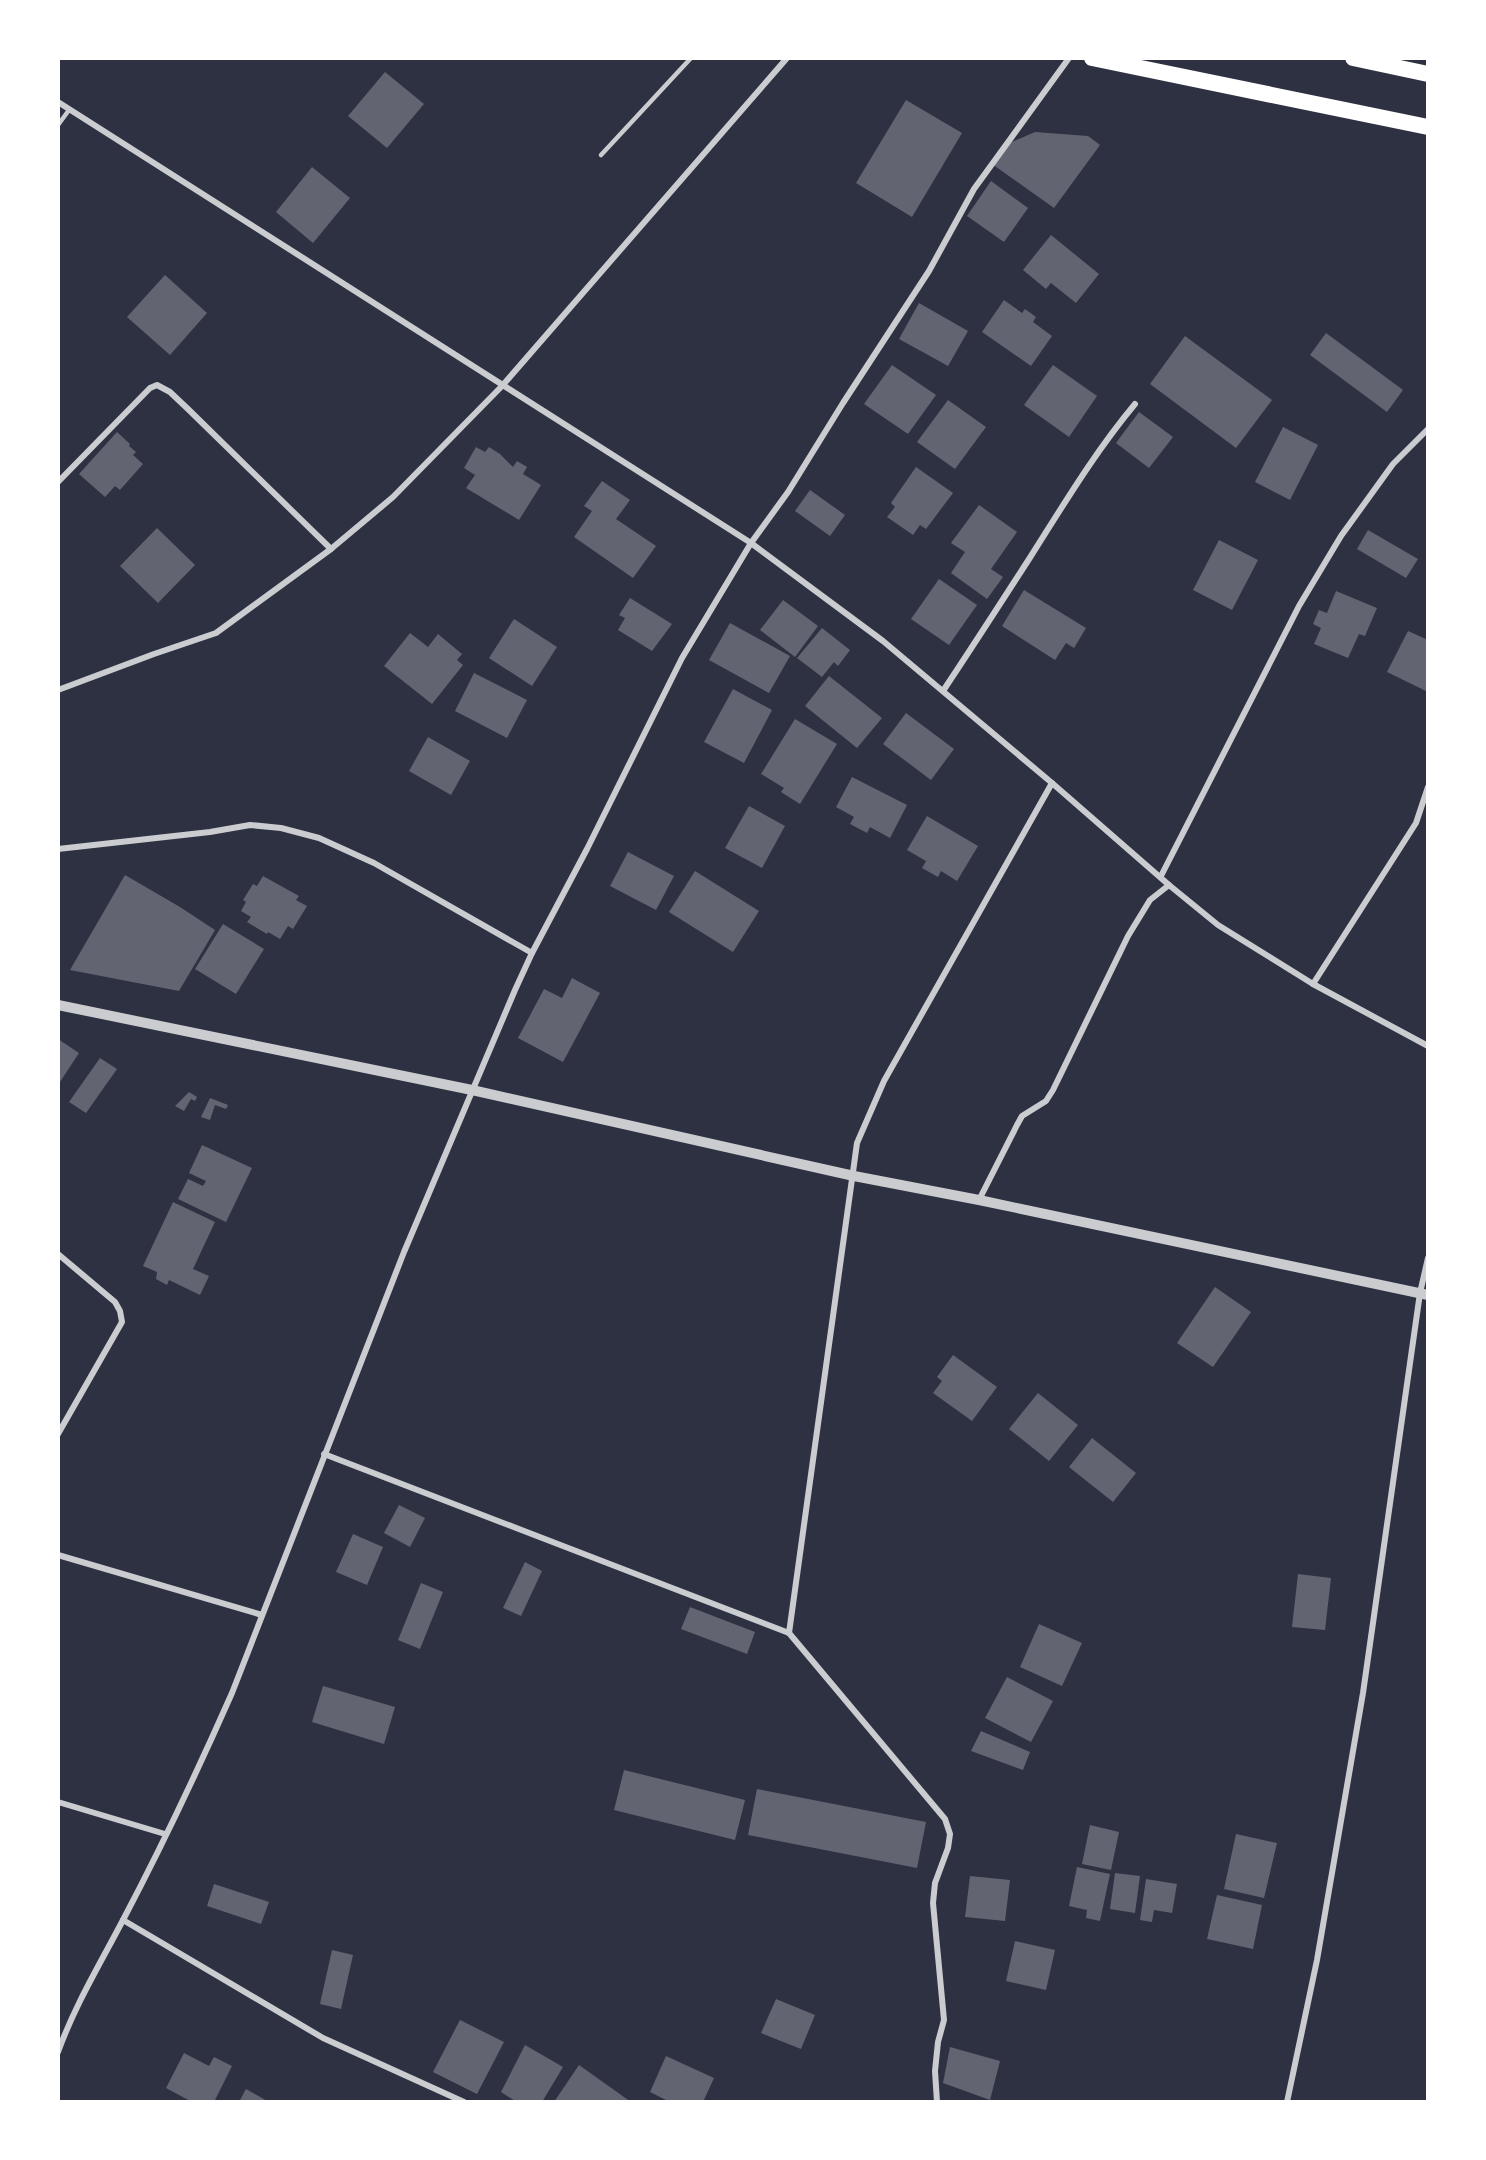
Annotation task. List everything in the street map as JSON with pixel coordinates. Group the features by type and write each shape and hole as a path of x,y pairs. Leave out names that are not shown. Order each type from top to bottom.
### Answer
{"highway":[{"path":"1092,58 1428,127"},
{"path":"1353,58 1428,74"}],"street":[{"path":"58,690 216,633 331,549 393,497 502,386 787,58"},
{"path":"58,2052 93,1972 123,1920 232,1693 404,1252 532,953 587,849 682,658 751,543 788,492 929,271 974,189 1070,58"},
{"path":"58,102 751,543 883,641 1218,925 1313,984 1428,1046"},
{"path":"58,482 150,388 157,385 170,392 183,404 331,549"},
{"path":"943,691 988,625 1076,483 1135,404"},
{"path":"1161,876 1299,606 1341,536 1380,482 1428,429"},
{"path":"789,1633 857,1143 880,1090 1052,783"},
{"path":"1313,984 1416,823 1428,787"},
{"path":"58,849 210,832 250,825 281,828 319,838 374,863 532,953"},
{"path":"979,1200 1022,1116 1046,1101 1053,1090 1128,936 1150,900 1169,885"},
{"path":"58,1005 472,1090 854,1176 979,1200 1424,1294"},
{"path":"58,1254 115,1302 122,1322 58,1434"},
{"path":"1287,2102 1317,1960 1363,1693 1428,1258"},
{"path":"324,1454 789,1633 945,1819 950,1834 948,1848 935,1883 933,1903 944,2020 938,2042 935,2071 937,2102"},
{"path":"58,1555 262,1615"},
{"path":"58,1802 165,1834"},
{"path":"123,1920 322,2038 464,2102"}],"lane":[{"path":"601,154 691,58"},
{"path":"58,125 69,110"}],"building":[{"path":"385,72 424,104 387,148 348,116"},
{"path":"906,100 962,133 912,217 856,183"},
{"path":"1035,132 1088,136 1100,145 1054,208 992,164 1007,144"},
{"path":"312,167 350,198 313,243 276,212"},
{"path":"991,181 1028,208 1004,242 967,216"},
{"path":"1051,235 1099,274 1076,303 1051,283 1046,289 1023,270"},
{"path":"165,275 207,313 170,355 127,317"},
{"path":"1004,300 1022,313 1025,309 1036,317 1033,322 1052,336 1031,366 982,332"},
{"path":"919,303 968,331 948,366 899,339"},
{"path":"1326,333 1403,390 1387,412 1310,355"},
{"path":"1185,336 1272,400 1236,448 1150,384"},
{"path":"892,365 936,395 908,434 864,404"},
{"path":"1053,365 1097,396 1069,437 1024,405"},
{"path":"948,400 986,427 955,469 917,442"},
{"path":"1139,412 1173,437 1149,468 1116,443"},
{"path":"1283,427 1318,445 1290,500 1255,482"},
{"path":"117,432 130,444 129,446 136,452 133,455 143,464 120,490 115,486 105,497 79,474"},
{"path":"476,447 485,452 489,447 513,467 517,461 527,467 523,474 541,485 519,520 466,488 475,475 464,468"},
{"path":"916,467 953,493 926,529 920,525 913,535 887,517 895,507 891,503"},
{"path":"602,481 630,500 616,519 656,546 633,578 574,537 592,511 584,506"},
{"path":"810,490 845,515 830,536 795,511"},
{"path":"979,505 1017,532 991,569 1003,577 987,599 951,573 965,552 951,543"},
{"path":"157,528 195,565 158,603 120,566"},
{"path":"1368,530 1418,559 1406,578 1357,549"},
{"path":"1219,540 1258,560 1232,610 1193,590"},
{"path":"939,579 977,605 949,645 911,619"},
{"path":"1024,590 1086,628 1074,648 1066,643 1055,660 1002,626"},
{"path":"1336,591 1377,608 1365,636 1359,634 1348,658 1314,644 1321,628 1313,624 1319,610 1327,613"},
{"path":"630,598 672,624 652,651 618,630 625,618 619,615"},
{"path":"783,600 818,626 795,657 760,630"},
{"path":"514,619 557,647 532,686 489,658"},
{"path":"730,623 790,656 769,693 709,660"},
{"path":"822,628 850,650 838,666 834,662 822,677 797,658"},
{"path":"1408,631 1428,640 1428,692 1387,672"},
{"path":"410,633 428,647 438,634 462,654 457,660 463,665 432,704 384,666"},
{"path":"474,673 527,700 507,738 455,711"},
{"path":"829,676 882,718 857,748 805,706"},
{"path":"733,689 772,710 744,763 704,742"},
{"path":"906,713 954,749 931,780 883,744"},
{"path":"795,719 837,744 800,804 781,792 784,788 761,774"},
{"path":"428,737 470,761 451,795 409,771"},
{"path":"852,777 907,805 890,838 870,827 867,833 850,824 854,817 836,807"},
{"path":"749,806 785,826 762,868 725,848"},
{"path":"927,816 978,846 957,881 941,871 938,877 922,868 926,861 907,850"},
{"path":"628,852 674,876 656,910 610,886"},
{"path":"695,871 759,911 733,952 669,912"},
{"path":"125,875 215,930 179,991 70,970"},
{"path":"263,876 299,896 296,900 307,906 293,929 288,926 280,939 247,922 251,917 241,911 246,902 243,900 253,884 257,886"},
{"path":"223,924 264,949 236,994 195,969"},
{"path":"572,978 600,993 563,1062 518,1038 544,989 562,998"},
{"path":"58,1039 79,1053 58,1085"},
{"path":"100,1058 117,1069 86,1113 69,1102"},
{"path":"189,1092 197,1097 195,1101 191,1099 184,1111 175,1106"},
{"path":"210,1098 228,1105 226,1109 215,1105 210,1120 201,1117"},
{"path":"202,1145 252,1168 226,1222 178,1199 188,1179 203,1186 206,1181 189,1173"},
{"path":"173,1202 215,1222 193,1269 209,1276 200,1295 169,1280 167,1285 156,1279 157,1272 143,1266"},
{"path":"1215,1287 1251,1312 1213,1367 1177,1343"},
{"path":"953,1355 997,1387 972,1421 933,1393 942,1381 937,1377"},
{"path":"1038,1393 1078,1425 1049,1461 1009,1429"},
{"path":"1092,1438 1136,1473 1113,1502 1069,1467"},
{"path":"399,1505 425,1518 410,1547 384,1533"},
{"path":"353,1534 383,1547 367,1585 336,1572"},
{"path":"525,1562 542,1571 521,1616 503,1608"},
{"path":"1298,1574 1331,1578 1325,1630 1292,1627"},
{"path":"421,1583 443,1592 420,1649 398,1640"},
{"path":"690,1607 755,1632 747,1654 681,1629"},
{"path":"1039,1624 1082,1643 1062,1686 1020,1667"},
{"path":"1007,1677 1053,1701 1031,1742 985,1718"},
{"path":"323,1686 395,1707 384,1744 312,1722"},
{"path":"981,1731 1030,1752 1023,1770 971,1751"},
{"path":"624,1770 745,1800 735,1840 614,1810"},
{"path":"757,1789 926,1822 917,1868 748,1835"},
{"path":"1090,1825 1119,1832 1111,1870 1082,1864"},
{"path":"1236,1834 1277,1843 1264,1898 1224,1889"},
{"path":"1077,1867 1110,1874 1100,1921 1086,1918 1087,1910 1069,1906"},
{"path":"1115,1873 1140,1876 1135,1913 1110,1909"},
{"path":"970,1876 1010,1880 1005,1921 965,1917"},
{"path":"1146,1879 1177,1884 1172,1913 1154,1910 1152,1922 1140,1920"},
{"path":"214,1884 269,1902 261,1924 207,1906"},
{"path":"1217,1895 1262,1905 1253,1949 1207,1939"},
{"path":"1015,1941 1055,1950 1046,1990 1006,1981"},
{"path":"332,1950 353,1955 341,2009 320,2004"},
{"path":"776,1999 815,2015 801,2049 761,2033"},
{"path":"460,2020 504,2042 477,2094 433,2072"},
{"path":"525,2045 563,2067 542,2102 517,2102 501,2092"},
{"path":"950,2047 1000,2061 990,2100 943,2083"},
{"path":"184,2053 209,2066 214,2057 232,2066 214,2102 192,2102 166,2088"},
{"path":"666,2056 714,2078 703,2102 670,2102 650,2092"},
{"path":"579,2065 631,2102 554,2102"},
{"path":"246,2089 269,2102 239,2102"}]}
